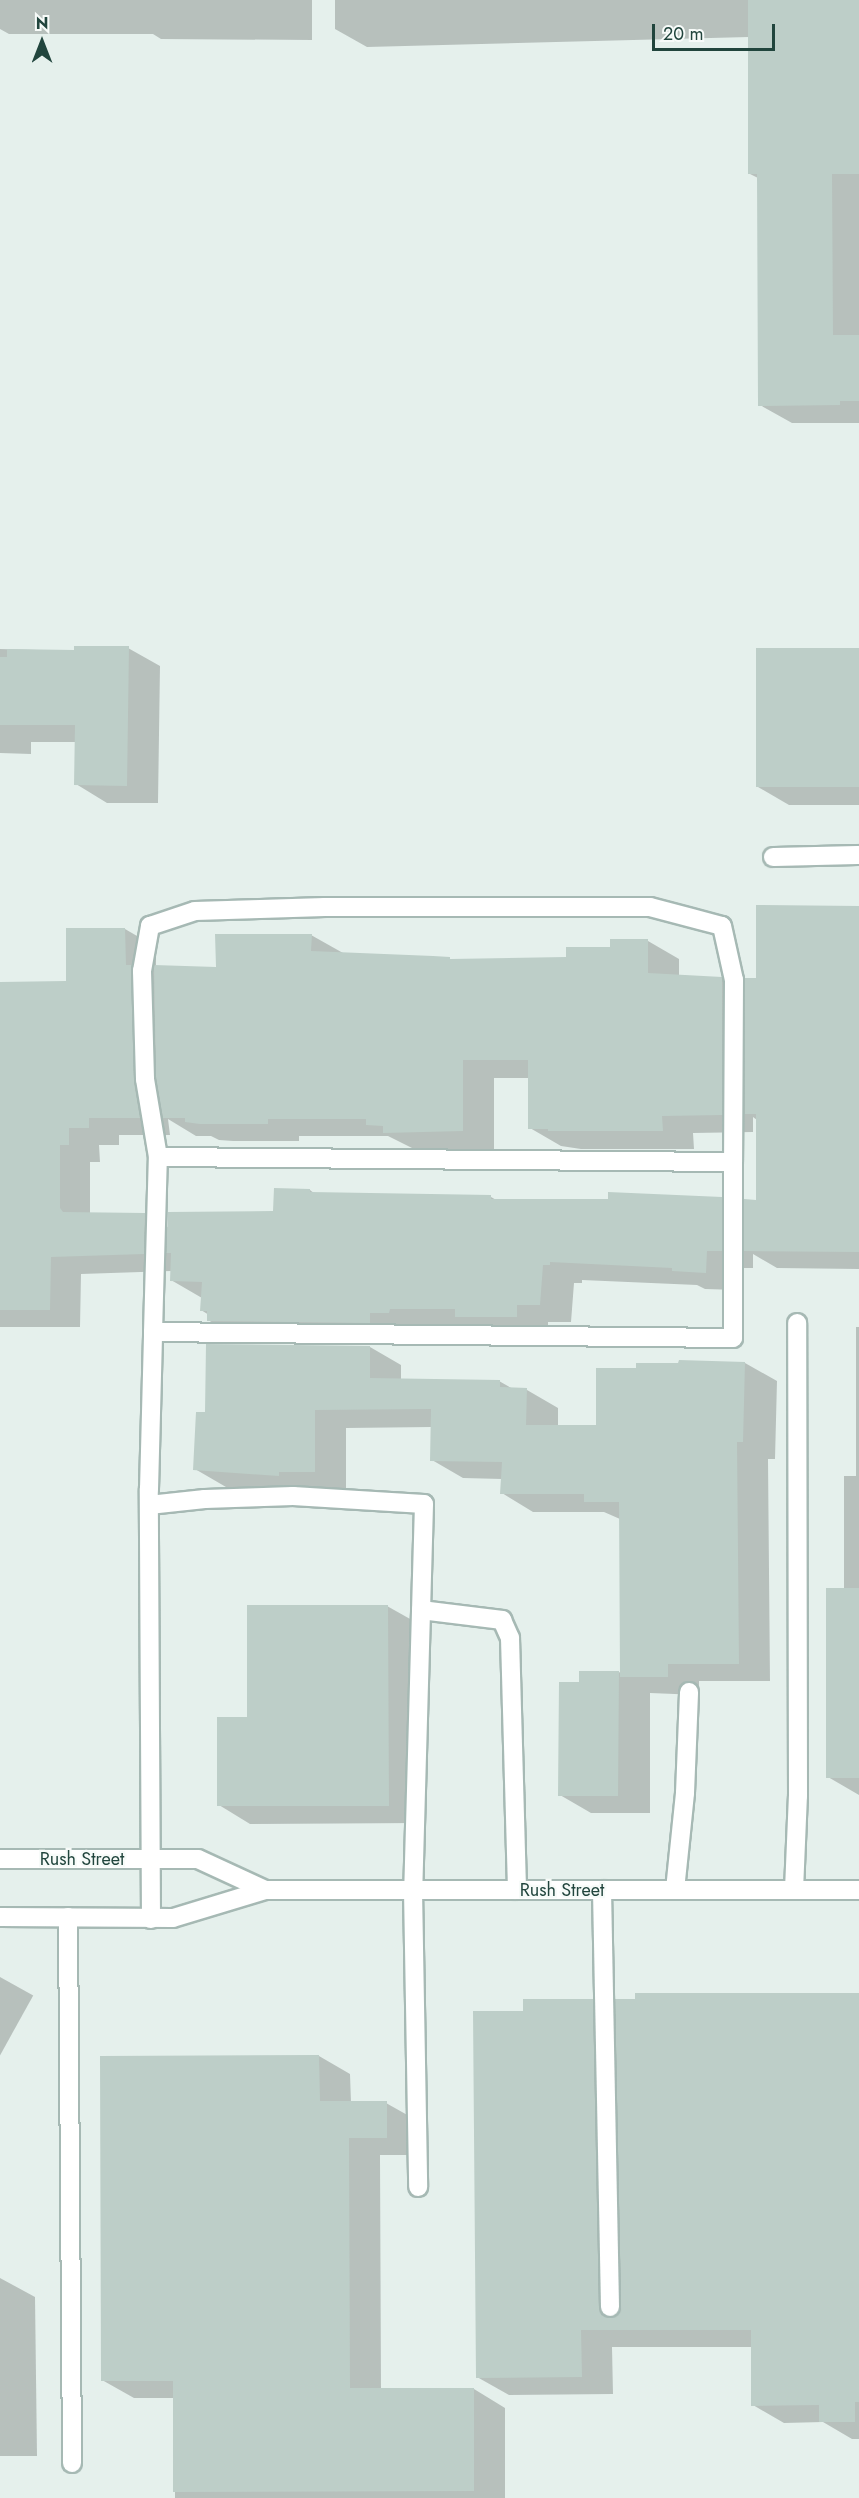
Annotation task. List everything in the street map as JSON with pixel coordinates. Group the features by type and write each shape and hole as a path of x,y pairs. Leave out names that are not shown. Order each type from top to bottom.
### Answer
{"street":[{"path":"773,857 859,855"},
{"path":"151,1919 149,1504 153,1332 158,1156 145,1068 142,971 150,926 195,911 325,907 650,907 722,926 734,980 733,1338 153,1332"},
{"path":"158,1156 733,1162"},
{"path":"794,1890 798,1796 797,1323"},
{"path":"149,1504 205,1499 293,1496 424,1504 413,1890 418,2187"},
{"path":"421,1610 502,1620 510,1638 517,1890"},
{"path":"675,1890 685,1793 689,1692"},
{"name":"Rush Street","path":"0,1859 198,1859 265,1890"},
{"name":"Rush Street","path":"0,1917 174,1918 265,1890 859,1890"},
{"path":"602,1890 610,2307"},
{"path":"68,1917 72,2463"}],"building":[{"path":"748,0 859,0 859,174 832,174 833,335 859,335 859,401 840,401 840,405 758,406 757,174 748,174"},
{"path":"74,646 129,646 127,786 74,785 75,725 0,725 0,657 7,657 7,649 74,650"},
{"path":"756,648 859,648 859,787 756,787"},
{"path":"756,905 859,906 859,1252 744,1251 744,1199 756,1200 756,1114 745,1114 745,978 756,978"},
{"path":"66,928 125,928 126,965 132,965 134,1079 140,1118 89,1118 89,1128 69,1128 69,1145 60,1145 60,1208 63,1212 145,1213 144,1254 51,1257 50,1310 0,1310 0,982 66,981"},
{"path":"215,934 312,934 311,951 433,956 450,957 450,959 566,957 566,947 610,947 610,939 648,939 648,973 722,977 722,1115 662,1116 663,1131 528,1129 528,1060 463,1060 463,1131 383,1133 383,1126 366,1125 366,1119 268,1119 268,1124 200,1124 185,1122 185,1118 163,1118 156,1078 154,965 216,967"},
{"path":"274,1188 310,1189 310,1192 491,1195 491,1199 608,1199 608,1192 722,1197 722,1251 707,1251 706,1273 672,1271 672,1268 550,1262 550,1265 543,1265 540,1305 517,1305 517,1317 455,1317 455,1309 390,1309 389,1313 370,1313 370,1323 207,1321 207,1311 200,1311 202,1282 170,1281 171,1253 166,1253 168,1212 273,1211"},
{"path":"206,1344 370,1346 370,1378 500,1380 500,1387 527,1388 526,1425 596,1425 596,1368 636,1368 636,1363 678,1363 679,1360 745,1362 743,1442 737,1442 739,1664 668,1664 668,1677 620,1677 619,1502 584,1502 584,1494 500,1494 502,1462 430,1461 431,1409 315,1410 315,1472 279,1472 279,1476 193,1470 196,1412 205,1412"},
{"path":"826,1588 859,1588 859,1778 826,1778"},
{"path":"247,1605 388,1605 389,1806 217,1806 217,1717 247,1717"},
{"path":"579,1671 619,1671 618,1796 558,1796 559,1682 579,1682"},
{"path":"635,1993 859,1993 859,2402 855,2402 855,2422 819,2422 819,2405 751,2406 751,2330 581,2330 582,2377 476,2378 473,2011 523,2011 523,1999 593,1999 599,2307 604,2316 611,2318 620,2313 621,2307 615,1999 635,1999"},
{"path":"319,2055 320,2101 387,2101 387,2138 349,2138 350,2388 474,2388 474,2491 173,2492 173,2381 101,2381 100,2056"}]}
